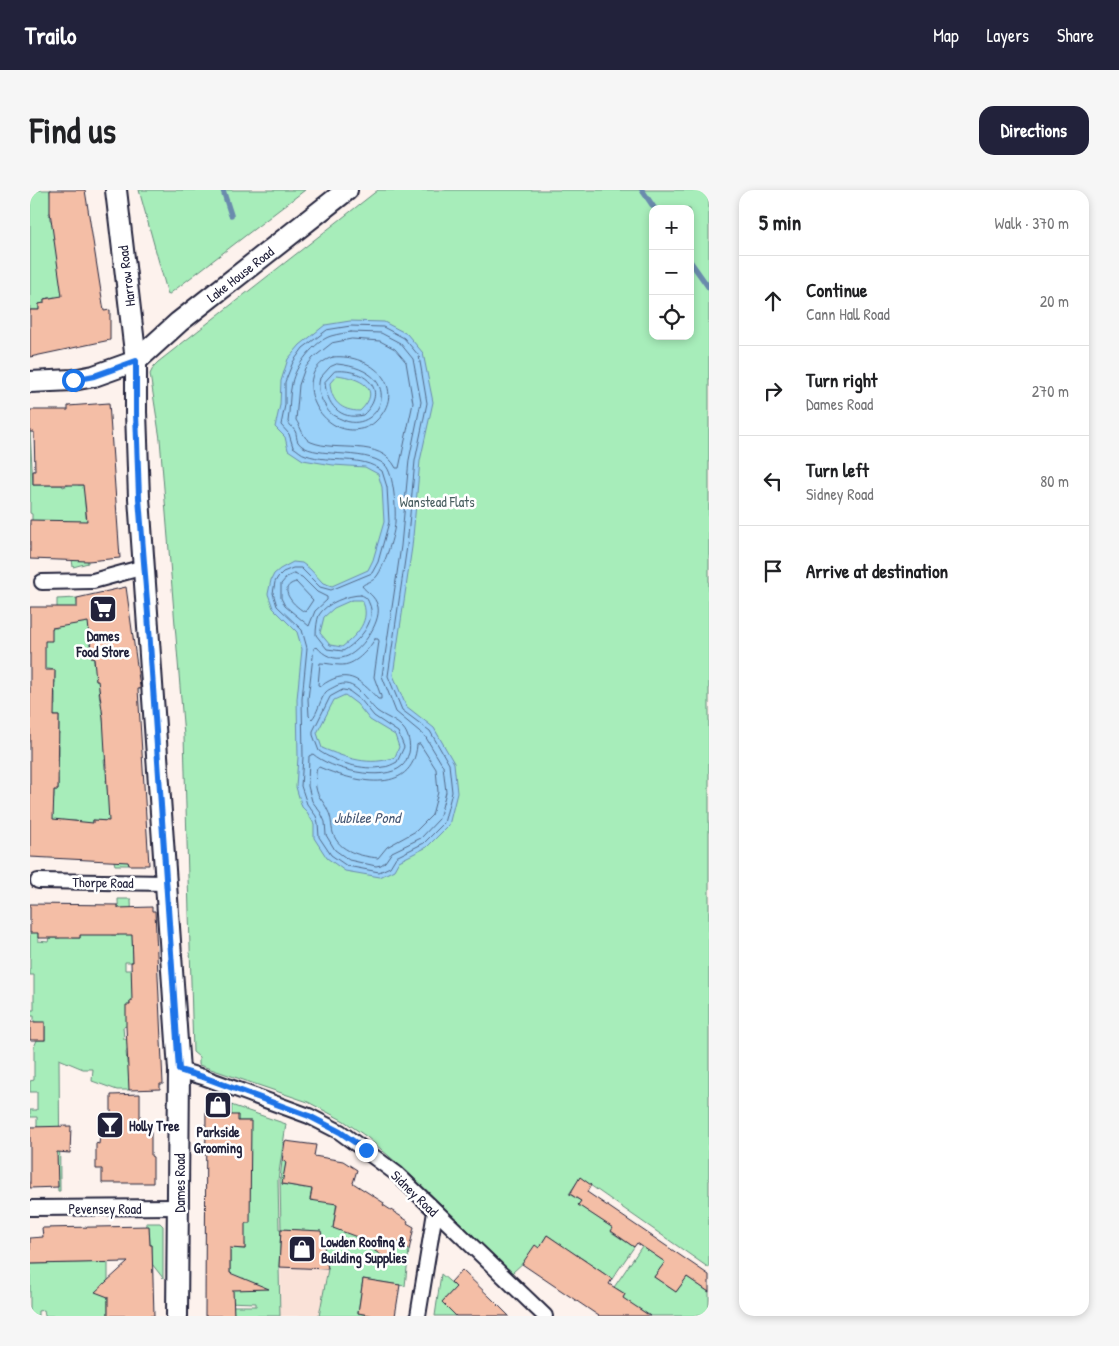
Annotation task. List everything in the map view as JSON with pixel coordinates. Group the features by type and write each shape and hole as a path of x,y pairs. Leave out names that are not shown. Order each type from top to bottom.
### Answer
{"main road":[{"name":"Harrow Road","path":"116,190 136,361"},
{"name":"Lake House Road","path":"136,361 179,322 347,190"},
{"path":"30,382 73,380 94,376 136,361"},
{"name":"Dames Road","path":"136,361 139,498 179,1070 177,1316"}],"street":[{"path":"42,582 93,581 144,568"},
{"name":"Thorpe Road","path":"38,881 167,883"},
{"name":"Sidney Road","path":"179,1070 309,1116 340,1132 397,1174 545,1316"},
{"name":"Pevensey Road","path":"30,1208 179,1207"},
{"path":"418,1316 435,1212"}],"shaded area":[{"path":"281,1229 321,1231 328,1269 319,1316 280,1316"}],"green space":[{"path":"30,190 52,190 50,191 51,204 66,210 49,213 50,220 53,220 65,305 55,297 44,299 44,303 39,304 39,310 30,310"},
{"path":"139,190 305,190 168,295"},
{"name":"Wanstead Flats","path":"378,190 709,190 709,1268 580,1178 569,1194 581,1201 579,1205 613,1228 611,1232 634,1247 612,1279 593,1266 577,1275 586,1261 570,1251 561,1264 554,1259 563,1246 547,1235 539,1248 512,1273 413,1177 367,1137 344,1121 308,1102 199,1065 199,1057 193,1052 184,736 160,439 150,374 154,366"},
{"path":"30,432 33,485 62,485 63,487 71,484 77,478 78,485 84,485 86,518 96,518 87,551 88,563 73,567 67,521 32,521 32,514 30,513"},
{"path":"77,598 79,623 105,619 106,626 88,629 90,646 109,642 92,653 95,667 112,663 112,667 95,674 96,681 105,680 108,692 99,692 100,701 115,700 102,711 104,726 142,757 104,760 105,769 121,767 122,779 106,780 110,801 128,854 129,865 115,865 107,838 108,821 93,820 92,833 76,828 76,821 70,821 69,833 47,820 54,798 54,790 58,790 58,779 44,756 59,756 59,745 54,745 59,733 59,716 45,715 55,705 55,692 45,692 45,683 55,683 55,670 30,666 52,628 57,628 57,599"},
{"path":"118,899 131,899 133,962 125,962 125,970 133,970 132,987 134,1001 130,1001 127,1026 123,1027 124,1039 131,1039 131,1051 126,1051 127,1064 137,1064 129,1090 117,1090 92,1081 93,1069 83,1069 59,1059 60,1191 58,1191 57,1167 37,1140 37,1117 30,1117 30,1110 37,1110 37,1092 30,1092 30,1081 34,1080 34,1047 37,1040 45,1040 45,1023 34,1022 34,1016 30,1016 30,1010 34,1010 34,975 30,975 30,933 38,924 38,941 48,942 49,938 60,938 60,924 72,938 80,938 80,924 112,935 119,935"},
{"path":"231,1105 286,1124 278,1180 279,1229 281,1229 279,1267 280,1316 234,1316 233,1306 256,1306 256,1303 226,1302 231,1287 244,1289 244,1278 230,1281 230,1248 245,1249 245,1243 234,1242 250,1121 238,1121 226,1115 231,1112"},
{"path":"282,1161 286,1162 283,1184 305,1188 309,1167 314,1177 310,1200 340,1181 333,1228 359,1232 387,1258 398,1242 409,1250 405,1286 363,1279 358,1313 373,1316 319,1316 328,1269 321,1232 281,1229 280,1180"},
{"path":"146,1223 160,1223 163,1226 163,1278 152,1264 152,1245 150,1245 149,1227 146,1226"},
{"path":"642,1246 665,1262 654,1277 676,1292 687,1277 709,1292 709,1316 650,1316 638,1308 632,1316 621,1301 625,1294 617,1289 603,1310 600,1308"},
{"path":"108,1262 108,1284 103,1284 99,1288 99,1293 108,1295 108,1316 45,1316 44,1310 38,1311 38,1316 30,1316 30,1264"},
{"path":"441,1274 456,1287 442,1302 456,1316 435,1316"}],"water":[{"name":"Jubilee Pond","path":"350,321 384,322 407,334 423,353 433,402 420,461 412,547 393,675 406,706 434,728 454,763 457,793 449,825 427,847 399,861 394,870 380,877 345,871 327,858 314,838 314,824 302,807 296,787 298,757 297,699 302,649 297,632 273,608 268,594 274,574 293,562 302,563 323,583 332,586 368,570 373,560 384,522 382,487 378,474 365,467 333,465 303,460 288,450 285,437 275,427 280,405 281,381 288,359 300,345 325,325","holes":["337,375 360,382 369,390 370,396 360,411 353,411 342,407 335,400 330,383","352,600 362,600 365,607 364,620 358,632 342,647 330,645 320,633 324,617 334,608","345,695 357,704 370,720 395,735 399,747 395,757 376,761 358,760 322,748 317,733 334,700"]}],"building":[{"path":"50,190 85,190 104,311 110,310 110,340 30,357 30,310 39,310 39,304 44,303 44,299 62,296 50,212"},
{"path":"109,403 120,558 88,561 30,559 30,520 87,521 83,485 33,485 33,471 35,471 34,432 30,432 30,410 68,410 68,406"},
{"path":"126,587 140,687 138,689 149,865 129,865 128,862 30,857 30,607 77,607 77,598","holes":["88,622 92,658 94,658 103,717 109,821 93,820 93,823 53,819 54,790 58,790 59,716 54,716 55,670 45,670 45,641 52,641 52,628"]},
{"path":"30,904 118,905 118,908 152,907 152,911 155,911 163,1084 160,1084 160,1089 129,1090 126,1005 130,1005 130,1001 132,1001 132,935 80,935 80,938 38,938 38,933 30,933"},
{"path":"30,1022 45,1022 45,1040 30,1040"},
{"path":"140,1094 140,1119 145,1120 145,1132 151,1132 153,1183 102,1183 102,1169 96,1169 96,1143 99,1144 101,1127 109,1127 111,1095"},
{"path":"206,1097 231,1105 231,1115 238,1115 238,1121 251,1121 250,1223 245,1223 245,1249 230,1248 230,1273 269,1289 233,1290 234,1316 205,1316"},
{"path":"71,1126 70,1153 57,1152 58,1187 30,1188 30,1127"},
{"path":"285,1141 316,1145 314,1156 343,1161 357,1170 353,1183 384,1203 383,1205 414,1227 409,1250 398,1242 387,1259 363,1243 365,1240 333,1228 337,1204 310,1200 312,1189 282,1184 286,1162 282,1161"},
{"path":"580,1177 591,1185 587,1192 709,1275 709,1292 687,1277 676,1292 654,1277 665,1262 637,1243 634,1247 611,1231 613,1228 578,1205 581,1201 570,1194"},
{"path":"149,1226 150,1245 152,1245 154,1316 108,1316 108,1297 95,1292 128,1262 30,1264 30,1238 43,1237 42,1228"},
{"name":"Lowden Roofing & Building Supplies","path":"281,1229 321,1231 328,1269 279,1267"},
{"path":"547,1235 612,1279 609,1284 625,1294 623,1298 650,1316 599,1316 522,1264 535,1245 539,1248"},
{"path":"462,1270 509,1316 456,1316 442,1302 456,1287 451,1282"},
{"path":"363,1279 400,1285 395,1316 375,1316 358,1313"}],"waterway":[{"path":"223,190 231,215"},
{"path":"642,190 652,205"},
{"path":"694,267 709,288"}],"place":[{"name":"Dames Food Store","path":"103,609"},
{"name":"Parkside Grooming","path":"218,1105"},
{"name":"Holly Tree","path":"110,1125"},
{"name":"Lowden Roofing & Building Supplies","path":"302,1249"}],"route":[{"path":"73,380 94,376 136,361 139,498 172,948 179,1070 309,1116 340,1132 366,1150"}]}
